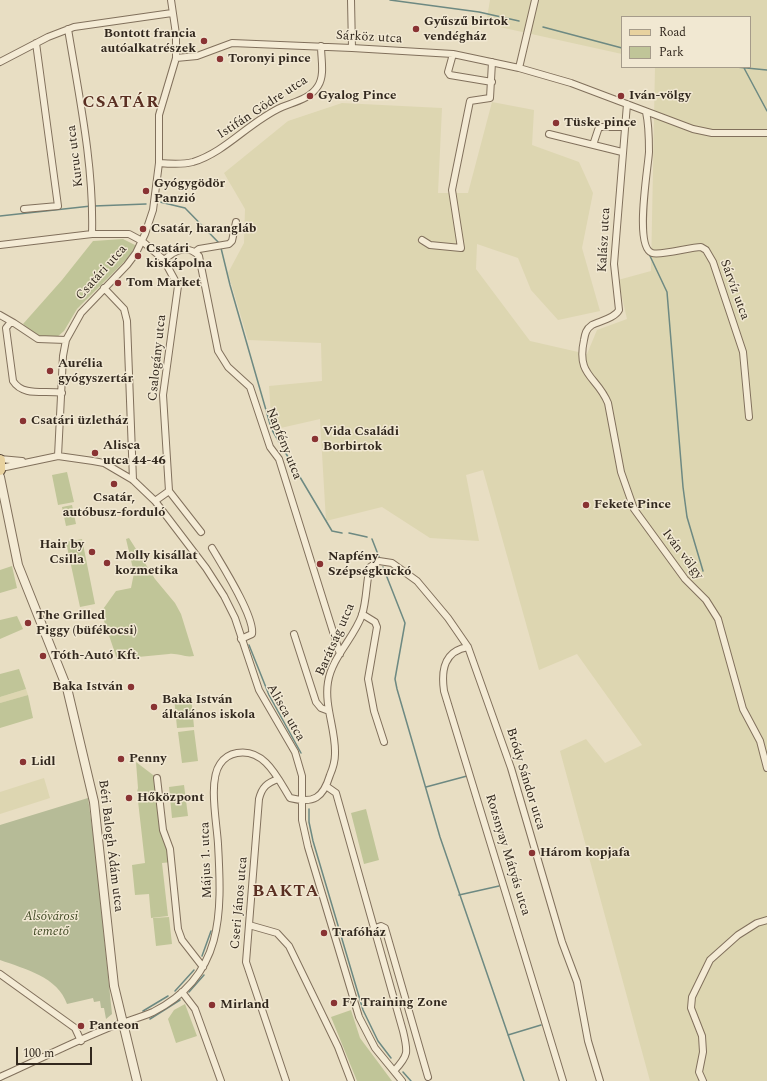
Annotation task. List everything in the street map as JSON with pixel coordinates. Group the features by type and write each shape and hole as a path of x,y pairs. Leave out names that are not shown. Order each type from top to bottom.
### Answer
{"street":[{"path":"171,0 176,58"},
{"path":"351,0 352,48"},
{"path":"519,68 535,0"},
{"path":"0,62 36,43 68,29 172,13"},
{"name":"Kuruc utca","path":"68,29 75,65 92,202 92,234"},
{"path":"24,210 58,206 36,43"},
{"name":"Sárköz utca","path":"176,58 197,56 232,44 321,46 453,54 519,68 571,83 675,124 712,133 767,133"},
{"name":"Istifán Gödre utca","path":"159,164 183,164 202,158 223,147 266,116 311,93 318,86 322,74 321,46"},
{"path":"453,54 448,72 450,75 492,82"},
{"name":"Csatári utca","path":"58,456 63,356 66,340 81,313 127,265 142,240 153,210 159,164 159,115 176,58"},
{"path":"422,240 430,246 461,248 452,197 456,170 470,101 490,98 492,62"},
{"name":"Kalász utca","path":"581,356 585,332 589,327 615,315 619,310 614,264 626,104"},
{"name":"Sárvíz utca","path":"646,112 649,124 649,152 643,214 645,246 652,253 657,254 701,247 706,250 710,256 727,300 743,352 749,417"},
{"path":"593,146 599,127 624,127"},
{"path":"549,134 622,152"},
{"path":"164,260 178,250 186,248 195,252 198,249 229,244 232,240 236,222"},
{"path":"0,245 92,234 129,234 142,240"},
{"name":"Csalogány utca","path":"142,240 164,260 178,286 163,395 169,491"},
{"name":"Napfény utca","path":"195,252 199,256 202,265 218,351 228,367 250,387 270,447 279,458 340,654"},
{"path":"104,288 124,309 127,321 133,480"},
{"path":"0,315 14,322 38,339 66,340"},
{"path":"14,322 7,326 6,333 13,381 17,387 23,391 62,393"},
{"name":"Iván völgy","path":"581,356 585,370 605,396 608,403 621,472 634,509 685,579 706,600 718,618 743,709 760,741 767,768"},
{"name":"Alisca utca","path":"0,467 58,456 104,463 133,480 155,502 206,568 224,596 235,618 259,690 296,756 302,776 302,820 308,847 359,1017 375,1048 402,1081"},
{"name":"Béri Balogh Ádám utca","path":"0,467 18,565 65,681 88,772 94,802 114,986 137,1081"},
{"name":"Béri Balogh Ádám utca","path":"0,491 6,503"},
{"path":"155,502 169,491 201,532"},
{"path":"212,548 248,612 253,630 252,634 241,638"},
{"name":"Barátság utca","path":"326,786 335,754 329,711 328,682 340,654 355,630 362,614 370,567 379,561 387,562"},
{"name":"Bródy Sándor utca","path":"387,562 392,563 417,581 448,618 468,647 511,768 562,942 576,982 588,1041 600,1081"},
{"path":"362,614 376,622 377,627 368,679 374,711 384,742"},
{"path":"294,634 316,702 321,708 329,711"},
{"name":"Rozsnyay Mátyás utca","path":"468,647 459,648 446,663 443,671 444,691 563,1081"},
{"name":"Május 1. utca","path":"3,1075 153,1012 182,992 203,967 213,945 219,920 218,847 214,787 216,772 226,757 235,753 248,751 257,755 266,763 290,798 303,802"},
{"path":"157,778 163,830 170,849 178,930 182,940 203,967"},
{"name":"Cseri János utca","path":"278,779 267,783 261,790 259,799 246,962 286,1081"},
{"path":"303,802 320,796 326,786 336,793 407,1049 403,1061 394,1071"},
{"path":"703,1081 699,1072 703,1052 702,1036 691,1008 692,997 710,960 738,935 767,920"},
{"path":"249,925 277,933 289,946 338,1048 350,1081"},
{"path":"373,929 381,926 385,928 428,1076"},
{"path":"0,974 75,1028 81,1041"},
{"path":"182,992 195,1009 221,1081"},
{"path":"3,1075 8,1081"}],"shaded area":[{"path":"490,0 767,0 767,1081 650,1081 560,751 586,739 605,763 642,745 577,654 539,670 483,470 466,475 479,541 430,538 382,507 326,521 320,419 272,430 269,386 322,381 321,343 248,340 228,273 244,243 245,209 224,173 288,121 342,103 442,108 438,193 468,193 492,102 534,110 532,145 579,162 593,193 582,248 600,311 558,320 531,290 518,258 477,244 476,269 530,341 587,354 597,330 627,319 618,280 651,271 655,68 751,68 751,16 621,16 621,54 486,24"},
{"path":"26,689 28,695 0,703 0,697"},
{"path":"44,778 50,798 0,814 0,792"}],"green space":[{"path":"123,239 137,246 126,260 77,309 64,331 56,338 38,336 23,324 62,280 93,241"},
{"path":"67,472 74,502 58,505 52,475"},
{"path":"72,505 76,524 66,526 62,507"},
{"path":"129,538 155,579 175,603 181,614 194,656 169,654 117,659 101,612 116,591 131,588 134,573 126,539"},
{"path":"82,539 95,604 80,607 66,542"},
{"path":"12,566 17,588 0,593 0,570"},
{"path":"17,616 23,629 0,639 0,620"},
{"path":"19,669 26,689 0,697 0,674"},
{"path":"28,695 33,718 0,728 0,703"},
{"path":"191,695 194,727 177,728 174,697"},
{"path":"194,730 198,761 182,763 178,732"},
{"path":"136,762 157,778 163,830 172,862 162,863 168,916 151,918 149,894 135,895 132,865 145,863 137,792"},
{"path":"184,785 188,816 172,818 169,787"},
{"name":"Alsóvárosi temető","path":"88,798 95,848 112,1014 106,1019 104,1008 101,1008 100,1001 94,1002 93,998 67,1004 63,995 56,987 40,975 0,960 0,825"},
{"path":"366,809 379,860 364,864 351,813"},
{"path":"169,917 172,944 156,946 153,918"},
{"path":"185,1004 197,1036 176,1043 168,1019 174,1010"},
{"path":"351,1010 360,1038 392,1081 357,1081 331,1017"}],"waterway":[{"path":"390,0 479,12 519,21"},
{"path":"543,27 621,48"},
{"path":"744,68 767,111"},
{"path":"746,68 767,70"},
{"path":"160,202 185,208 219,243"},
{"path":"94,206 146,204"},
{"path":"0,216 91,206"},
{"path":"221,248 230,285 270,424"},
{"path":"650,256 667,292 683,487 687,517 703,571"},
{"path":"272,430 332,531 342,533"},
{"path":"349,533 367,537"},
{"path":"372,539 379,557"},
{"path":"383,567 405,623 395,679 397,689 440,837 524,1081"},
{"path":"249,645 269,695 301,753"},
{"path":"426,787 467,776"},
{"path":"309,809 309,822 313,841 363,1010 378,1041 391,1058"},
{"path":"459,895 499,886"},
{"path":"202,956 211,931"},
{"path":"175,991 194,970"},
{"path":"189,992 204,975"},
{"path":"143,1011 168,996"},
{"path":"150,1019 180,1000"},
{"path":"508,1035 541,1025"},
{"path":"403,1072 411,1081"}],"place":[{"name":"Gyűszű birtok vendégház","path":"416,29"},
{"name":"Bontott francia autóalkatrészek","path":"204,41"},
{"name":"Toronyi pince","path":"220,59"},
{"name":"Gyalog Pince","path":"310,96"},
{"name":"Iván-völgy","path":"621,96"},
{"name":"Tüske pince","path":"556,123"},
{"name":"Gyógygödör Panzió","path":"146,191"},
{"name":"Csatár, harangláb","path":"143,229"},
{"name":"Csatári kiskápolna","path":"138,256"},
{"name":"Tom Market","path":"118,283"},
{"name":"Aurélia gyógyszertár","path":"50,371"},
{"name":"Csatári üzletház","path":"23,421"},
{"name":"Vida Családi Borbirtok","path":"315,439"},
{"name":"Alisca utca 44-46","path":"95,453"},
{"name":"Csatár, autóbusz-forduló","path":"114,484"},
{"name":"Fekete Pince","path":"586,505"},
{"name":"Hair by Csilla","path":"92,552"},
{"name":"Molly kisállat kozmetika","path":"107,563"},
{"name":"Napfény Szépségkuckó","path":"320,564"},
{"name":"The Grilled Piggy (büfékocsi)","path":"28,623"},
{"name":"Tóth-Autó Kft.","path":"43,656"},
{"name":"Baka István","path":"131,687"},
{"name":"Baka István általános iskola","path":"154,707"},
{"name":"Penny","path":"121,759"},
{"name":"Lidl","path":"23,762"},
{"name":"Hőközpont","path":"129,798"},
{"name":"Három kopjafa","path":"532,853"},
{"name":"Trafóház","path":"324,933"},
{"name":"F7 Training Zone","path":"334,1003"},
{"name":"Mirland","path":"212,1005"},
{"name":"Panteon","path":"81,1026"}],"district":[{"name":"CSATÁR","path":"121,104"},
{"name":"BAKTA","path":"286,893"}]}
